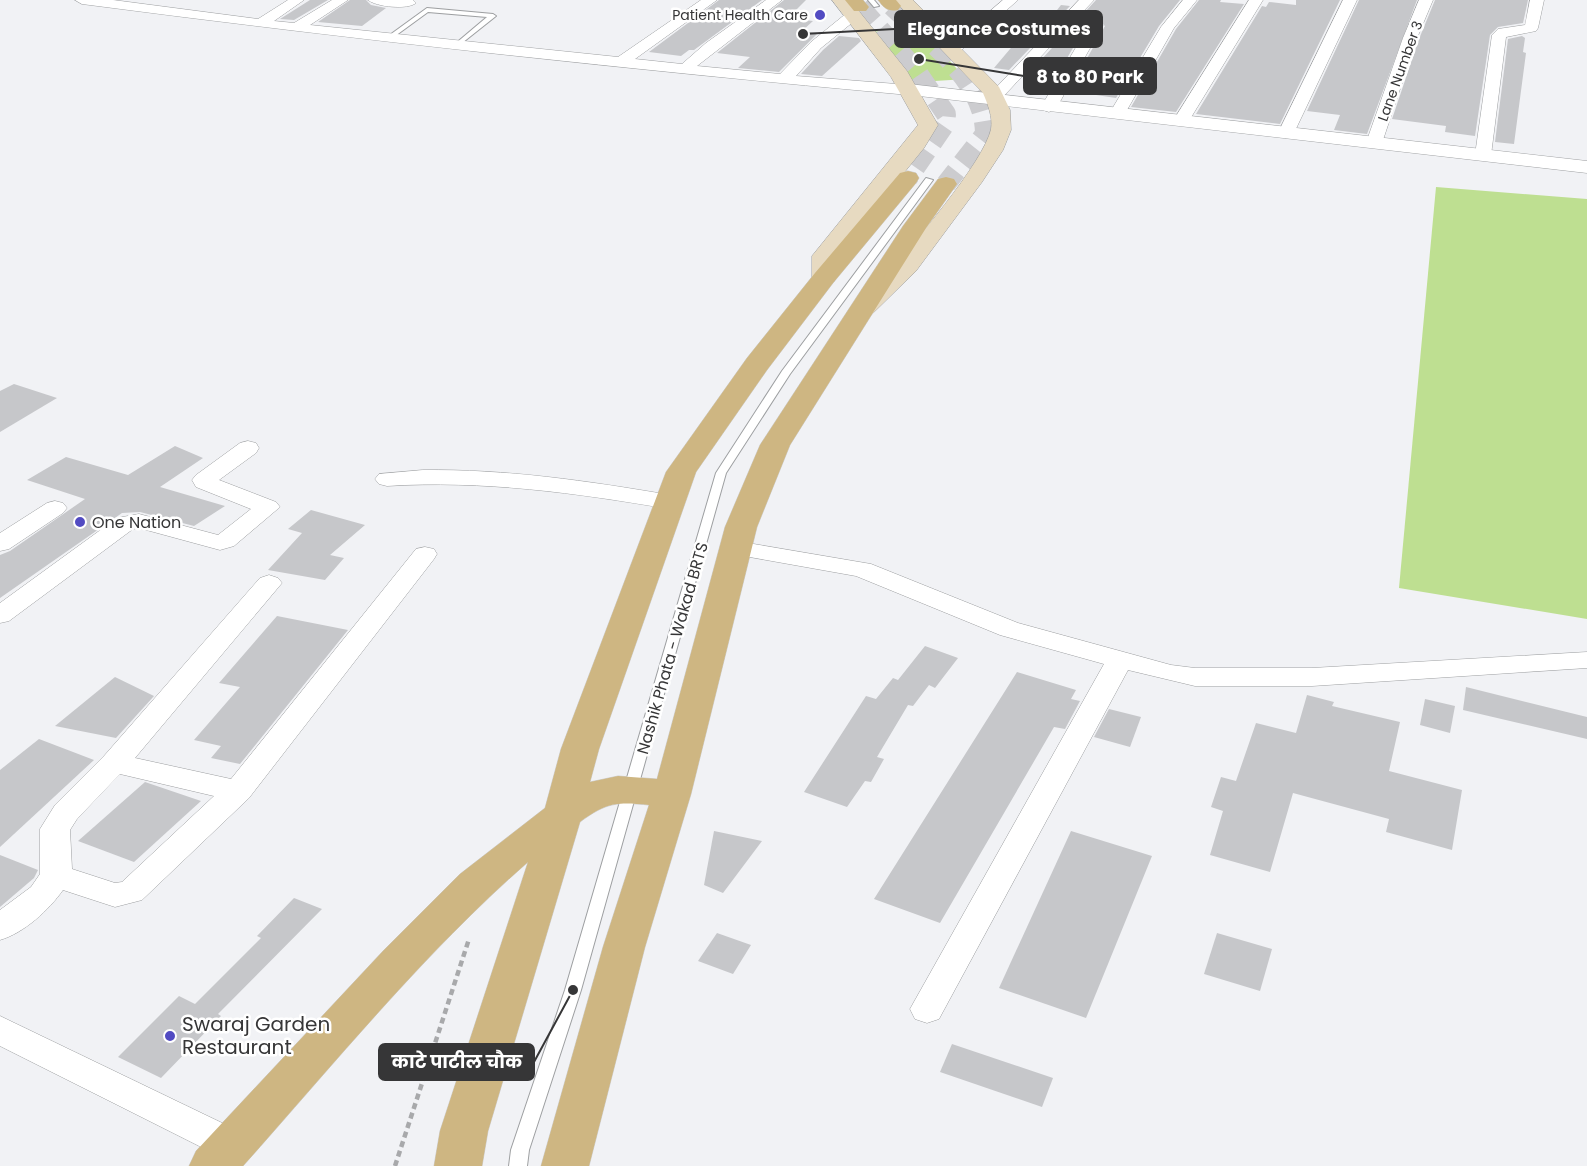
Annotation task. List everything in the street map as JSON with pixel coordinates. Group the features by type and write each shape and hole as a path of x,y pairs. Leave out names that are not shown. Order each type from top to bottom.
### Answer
{"main road":[{"path":"841,0 874,4 953,51 992,91 1001,109 1001,131 981,166 908,268 887,290 861,311"},
{"path":"824,278 824,256 928,125 920,106 909,90 874,4"},
{"path":"458,1166 468,1120 563,814 580,749 681,472 758,364 824,278 928,181"},
{"path":"565,1166 624,947 652,792 736,548 741,527 775,445 915,226 928,181"},
{"path":"223,1156 398,963 475,885 584,799 618,789 652,792"}],"street":[{"path":"88,0 266,25 996,99 1049,107 1587,167"},
{"path":"266,25 263,22 297,0"},
{"path":"296,28 341,0"},
{"path":"375,0 409,3"},
{"path":"621,62 711,0"},
{"path":"685,69 711,46 775,0"},
{"path":"953,51 1011,0"},
{"path":"996,99 1087,0"},
{"path":"1117,114 1168,27 1190,0"},
{"path":"1181,121 1256,0"},
{"path":"1286,133 1350,0"},
{"name":"Lane Number 3","path":"1374,143 1410,38 1426,0"},
{"path":"1483,155 1499,35 1503,32 1531,28 1537,0"},
{"path":"784,79 816,45 874,4"},
{"path":"1049,107 1096,25"},
{"path":"0,615 126,523 138,521 220,543 225,541 268,507 204,482 204,480 248,448"},
{"path":"387,479 455,475 528,480 670,502"},
{"path":"0,544 55,508"},
{"path":"736,548 881,574 1009,629 1195,678 1312,677 1587,660"},
{"path":"56,876 115,895 131,892 238,791 425,554"},
{"path":"0,928 42,895 56,876 55,829 66,812 114,763 269,583"},
{"path":"927,1009 1120,659"},
{"path":"114,763 238,791"},
{"path":"0,1030 223,1156"}],"lane":[{"path":"389,38 427,10 493,16 457,45"},
{"name":"Nashik Phata - Wakad BRTS","path":"518,1166 520,1150 573,990 652,792 721,474 786,374 928,181"}],"path":[{"path":"395,1166 472,929"}],"green space":[{"path":"920,28 966,79 904,83 868,32"},
{"path":"1436,187 1587,199 1587,619 1399,588"}],"building":[{"path":"310,0 328,0 294,20 280,19"},
{"path":"350,0 366,0 371,5 386,8 362,26 318,22"},
{"path":"719,0 762,0 694,50 689,50 681,56 649,52"},
{"path":"784,0 806,0 788,18 813,21 802,31 818,33 779,72 738,68 750,57 717,53"},
{"path":"1096,0 1180,0 1159,26 1116,98 1096,95 1102,86 1099,86 1101,83 1075,80 1105,26 1097,19 1087,24 1056,77 1029,73"},
{"path":"1199,0 1221,0 1220,2 1244,4 1176,112 1131,107 1176,29"},
{"path":"1296,0 1340,0 1280,124 1196,114 1262,6 1266,7 1269,2 1296,5"},
{"path":"1359,0 1417,0 1367,134 1334,130 1340,115 1307,111"},
{"path":"1435,0 1528,0 1523,23 1498,27 1490,35 1475,136 1445,132 1446,126 1392,119"},
{"path":"1061,5 1070,6 1009,70 994,68 1032,23 1046,24"},
{"path":"839,36 859,38 861,41 822,76 801,74 823,50"},
{"path":"1522,36 1525,38 1523,52 1526,53 1514,144 1495,142 1508,39"},
{"path":"14,384 57,398 0,432 0,391"},
{"name":"One Nation","path":"175,446 203,458 160,487 225,506 194,526 140,512 122,513 0,598 0,555 10,551 85,499 27,480 66,457 128,475"},
{"path":"311,510 365,525 330,555 344,558 325,580 268,570 302,533 288,529"},
{"path":"277,616 348,630 240,764 211,758 221,746 194,740 240,687 219,683"},
{"path":"925,646 958,658 935,688 929,685 913,706 908,705 877,757 884,759 871,782 865,781 847,807 804,792 866,696 876,699 893,678 898,680"},
{"path":"1017,672 1076,690 1071,699 1080,701 1065,729 1054,727 940,923 874,899"},
{"path":"115,677 154,696 116,738 55,726"},
{"path":"1466,687 1587,717 1587,739 1463,710"},
{"path":"1307,695 1334,702 1332,706 1400,722 1389,771 1462,790 1452,850 1386,832 1389,819 1293,793 1270,872 1210,855 1223,811 1211,807 1221,777 1236,781 1256,723 1296,733"},
{"path":"1425,699 1455,706 1450,733 1420,725"},
{"path":"1109,709 1141,717 1130,747 1094,737"},
{"path":"39,739 94,760 0,847 0,770"},
{"path":"145,782 201,801 134,862 78,841"},
{"path":"714,831 762,841 723,893 704,885"},
{"path":"1071,831 1152,856 1086,1018 999,988"},
{"path":"0,855 38,870 34,878 0,907"},
{"path":"294,898 322,909 218,1014 221,1016 161,1078 118,1057 179,996 195,1004 261,938 257,936"},
{"path":"717,933 751,945 733,974 698,961"},
{"path":"1217,933 1272,949 1260,991 1204,974"},
{"path":"952,1044 1053,1078 1042,1107 940,1072"}],"tunnel":[{"path":"892,6 952,62 975,96 982,114 985,134 946,184"},
{"path":"860,7 915,69 946,114 945,124 908,178"}],"place":[{"name":"Patient Health Care","path":"820,15"},
{"name":"Elegance Costumes","path":"803,34"},
{"name":"8 to 80 Park","path":"919,59"},
{"name":"One Nation","path":"80,522"},
{"name":"काटे पाटील चौक","path":"573,990"},
{"name":"Swaraj Garden Restaurant","path":"170,1036"}]}
